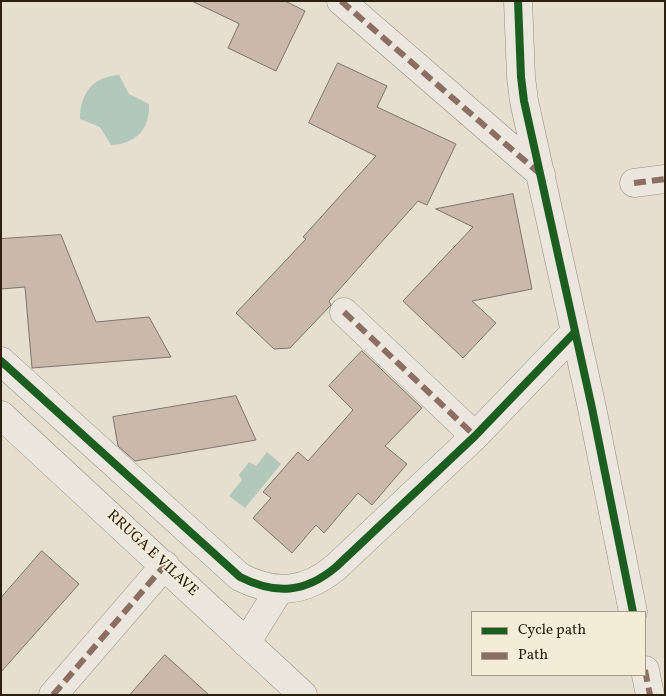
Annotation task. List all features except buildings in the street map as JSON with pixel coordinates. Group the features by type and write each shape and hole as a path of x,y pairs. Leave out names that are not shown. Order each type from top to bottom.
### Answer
{"street":[{"path":"341,1 541,174"},
{"path":"518,1 521,77 633,611"},
{"path":"634,183 665,179"},
{"path":"344,312 475,436"},
{"path":"1,361 240,578 258,587 279,590 319,581 475,436 575,332"},
{"name":"RRUGA E VILAVE","path":"1,415 165,565 303,695"},
{"path":"53,695 165,565"},
{"path":"246,643 279,590"},
{"path":"646,675 650,695"}],"shaded area":[{"path":"119,75 129,94 149,104 149,113 140,134 128,142 111,145 100,127 80,119 82,101 85,94 95,83 110,76"},
{"path":"267,452 281,464 245,508 229,496 242,480 239,475 249,462 256,466"}],"marked path":[{"path":"341,1 539,173"},
{"path":"634,183 665,179"},
{"path":"344,312 475,436"},
{"path":"53,695 165,565"},
{"path":"646,675 650,695"}],"cycle path":[{"path":"518,1 521,77 524,101 592,408 633,611"},
{"path":"1,361 240,577 253,583 278,589 301,586 313,582 336,567 475,436 575,332"}]}
